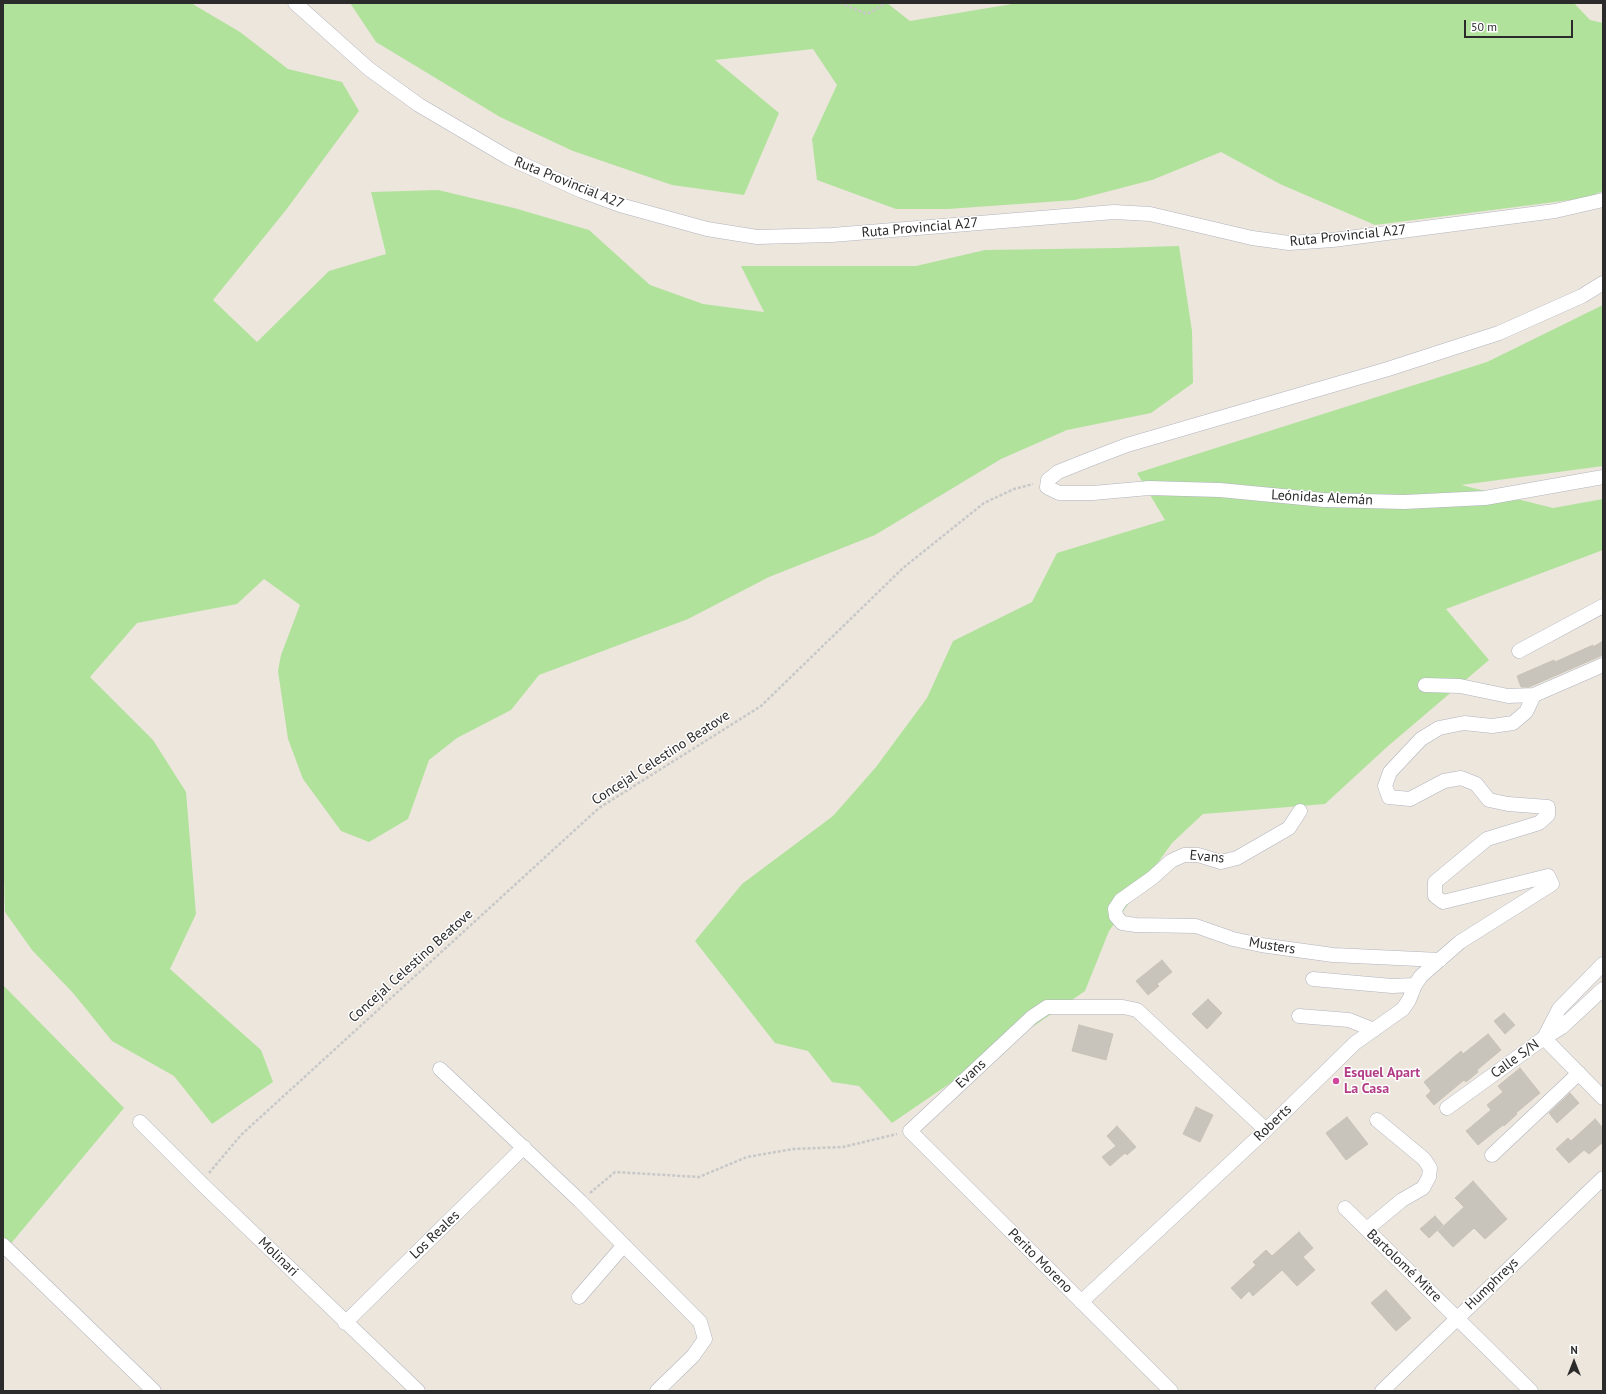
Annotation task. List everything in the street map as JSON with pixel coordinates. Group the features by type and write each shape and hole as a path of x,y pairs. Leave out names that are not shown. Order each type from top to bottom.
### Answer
{"street":[{"name":"Ruta Provincial A27","path":"295,3 370,69 413,101 508,158 582,191 620,205 707,229 757,237 832,235 1114,212 1150,214 1252,238 1289,244 1333,240 1548,212 1603,200"},
{"path":"1048,480 1058,472 1127,445 1388,369 1499,333 1582,296 1603,283"},
{"name":"Leónidas Alemán","path":"1048,480 1047,487 1059,493 1093,493 1149,488 1220,490 1324,500 1404,502 1485,498 1603,477"},
{"path":"1519,651 1603,606"},
{"path":"1425,685 1460,686 1508,696 1534,695 1603,665"},
{"name":"Roberts","path":"1081,1302 1266,1130 1355,1043 1403,1009 1409,1000 1415,984 1421,976 1460,942 1552,884 1548,876 1444,902 1435,896 1435,882 1487,839 1539,823 1548,815 1548,807 1539,805 1508,804 1489,800 1476,784 1461,778 1444,781 1410,799 1389,797 1385,786 1390,772 1421,739 1439,728 1464,723 1492,726 1513,723 1526,712 1534,695"},
{"name":"Evans","path":"1115,909 1121,900 1152,878 1171,861 1184,855 1198,855 1221,862 1237,858 1289,828 1300,811"},
{"name":"Musters","path":"1115,909 1116,916 1122,922 1136,926 1196,926 1233,939 1261,945 1333,955 1440,960"},
{"name":"Calle S/N","path":"1447,1108 1544,1038 1559,1009 1603,964"},
{"path":"1313,979 1392,986 1415,984"},
{"path":"1603,989 1562,1027 1544,1038 1603,1098"},
{"name":"Evans","path":"910,1131 1032,1017 1047,1007 1123,1007 1137,1010 1266,1130"},
{"path":"1299,1016 1349,1020 1374,1030"},
{"path":"440,1069 580,1201 700,1322 705,1339 693,1356 657,1391"},
{"path":"1492,1155 1579,1073"},
{"path":"1367,1229 1402,1200 1423,1188 1429,1177 1430,1168 1424,1159 1377,1120"},
{"name":"Molinari","path":"140,1122 201,1183 418,1391"},
{"name":"Perito Moreno","path":"910,1131 1171,1391"},
{"name":"Los Reales","path":"345,1322 524,1147"},
{"name":"Humphreys","path":"1382,1391 1603,1178"},
{"name":"Bartolomé Mitre","path":"1345,1208 1531,1391"},
{"path":"3,1245 154,1391"},
{"path":"580,1297 624,1245"}],"path":[{"path":"840,3 866,14 886,3"},
{"name":"Concejal Celestino Beatove","path":"201,1183 241,1135 599,808 761,706 903,568 984,503 1014,489 1048,480"},
{"path":"580,1201 615,1172 698,1177 747,1157 793,1149 843,1147 910,1131"}],"green space":[{"path":"3,3 191,3 240,32 288,69 342,82 359,111 286,210 213,300 257,342 329,271 386,254 371,192 438,190 514,208 589,230 650,285 703,304 764,312 741,266 916,266 985,250 1179,246 1192,331 1193,383 1151,413 1067,430 1001,459 875,535 769,577 688,619 539,675 511,710 457,738 429,760 408,819 369,842 341,831 303,779 288,739 278,671 281,655 300,605 264,579 237,604 137,623 90,677 153,740 186,792 196,914 170,969 261,1050 273,1082 212,1124 174,1076 112,1041 73,993 32,950 5,912 3,842"},
{"path":"350,3 887,3 910,21 1018,3 1574,3 1590,20 1603,23 1603,191 1586,198 1375,225 1280,184 1221,152 1152,180 1075,200 948,209 896,209 817,180 812,139 837,85 813,49 715,60 779,113 744,195 672,185 573,151 500,117 376,42"},
{"path":"1603,305 1603,466 1461,485 1553,508 1603,499 1603,550 1446,609 1489,660 1387,747 1325,804 1203,814 1172,843 1109,931 1085,991 892,1123 859,1086 832,1082 808,1051 775,1043 695,941 742,884 833,816 876,767 927,698 953,641 1032,602 1057,553 1165,520 1137,473 1487,362"},
{"path":"3,985 124,1108 3,1253"}],"building":[{"path":"1603,641 1603,655 1529,687 1521,687 1517,676 1554,660 1555,662 1593,645 1593,647"},
{"path":"1162,960 1172,972 1157,984 1159,986 1148,995 1136,981"},
{"path":"1208,999 1222,1013 1207,1029 1192,1014"},
{"path":"1504,1013 1515,1025 1505,1034 1494,1021"},
{"path":"1079,1025 1113,1034 1106,1060 1072,1051"},
{"path":"1488,1034 1501,1050 1477,1070 1478,1072 1466,1082 1464,1080 1434,1105 1426,1096 1431,1091 1424,1082 1461,1051 1463,1054"},
{"path":"1520,1068 1540,1093 1516,1113 1517,1114 1504,1126 1503,1125 1478,1145 1466,1131 1491,1110 1487,1105 1503,1092 1498,1086"},
{"path":"1570,1093 1579,1103 1557,1123 1549,1113"},
{"path":"1196,1107 1213,1115 1200,1142 1183,1134"},
{"path":"1347,1117 1368,1144 1346,1160 1326,1133"},
{"path":"1595,1119 1603,1128 1603,1142 1589,1154 1584,1150 1569,1163 1556,1149 1568,1138 1571,1141"},
{"path":"1117,1126 1136,1147 1127,1155 1125,1153 1110,1166 1102,1157 1116,1146 1107,1136"},
{"path":"1473,1181 1507,1219 1485,1239 1474,1228 1453,1247 1438,1231 1464,1207 1455,1198"},
{"path":"1435,1216 1443,1225 1429,1238 1420,1229"},
{"path":"1299,1232 1313,1248 1303,1257 1315,1270 1297,1286 1282,1270 1253,1296 1249,1291 1241,1299 1231,1288 1256,1265 1253,1262 1266,1250 1272,1256"},
{"path":"1386,1290 1411,1318 1396,1331 1371,1303"}],"place":[{"name":"Esquel Apart La Casa","path":"1336,1081"}]}
